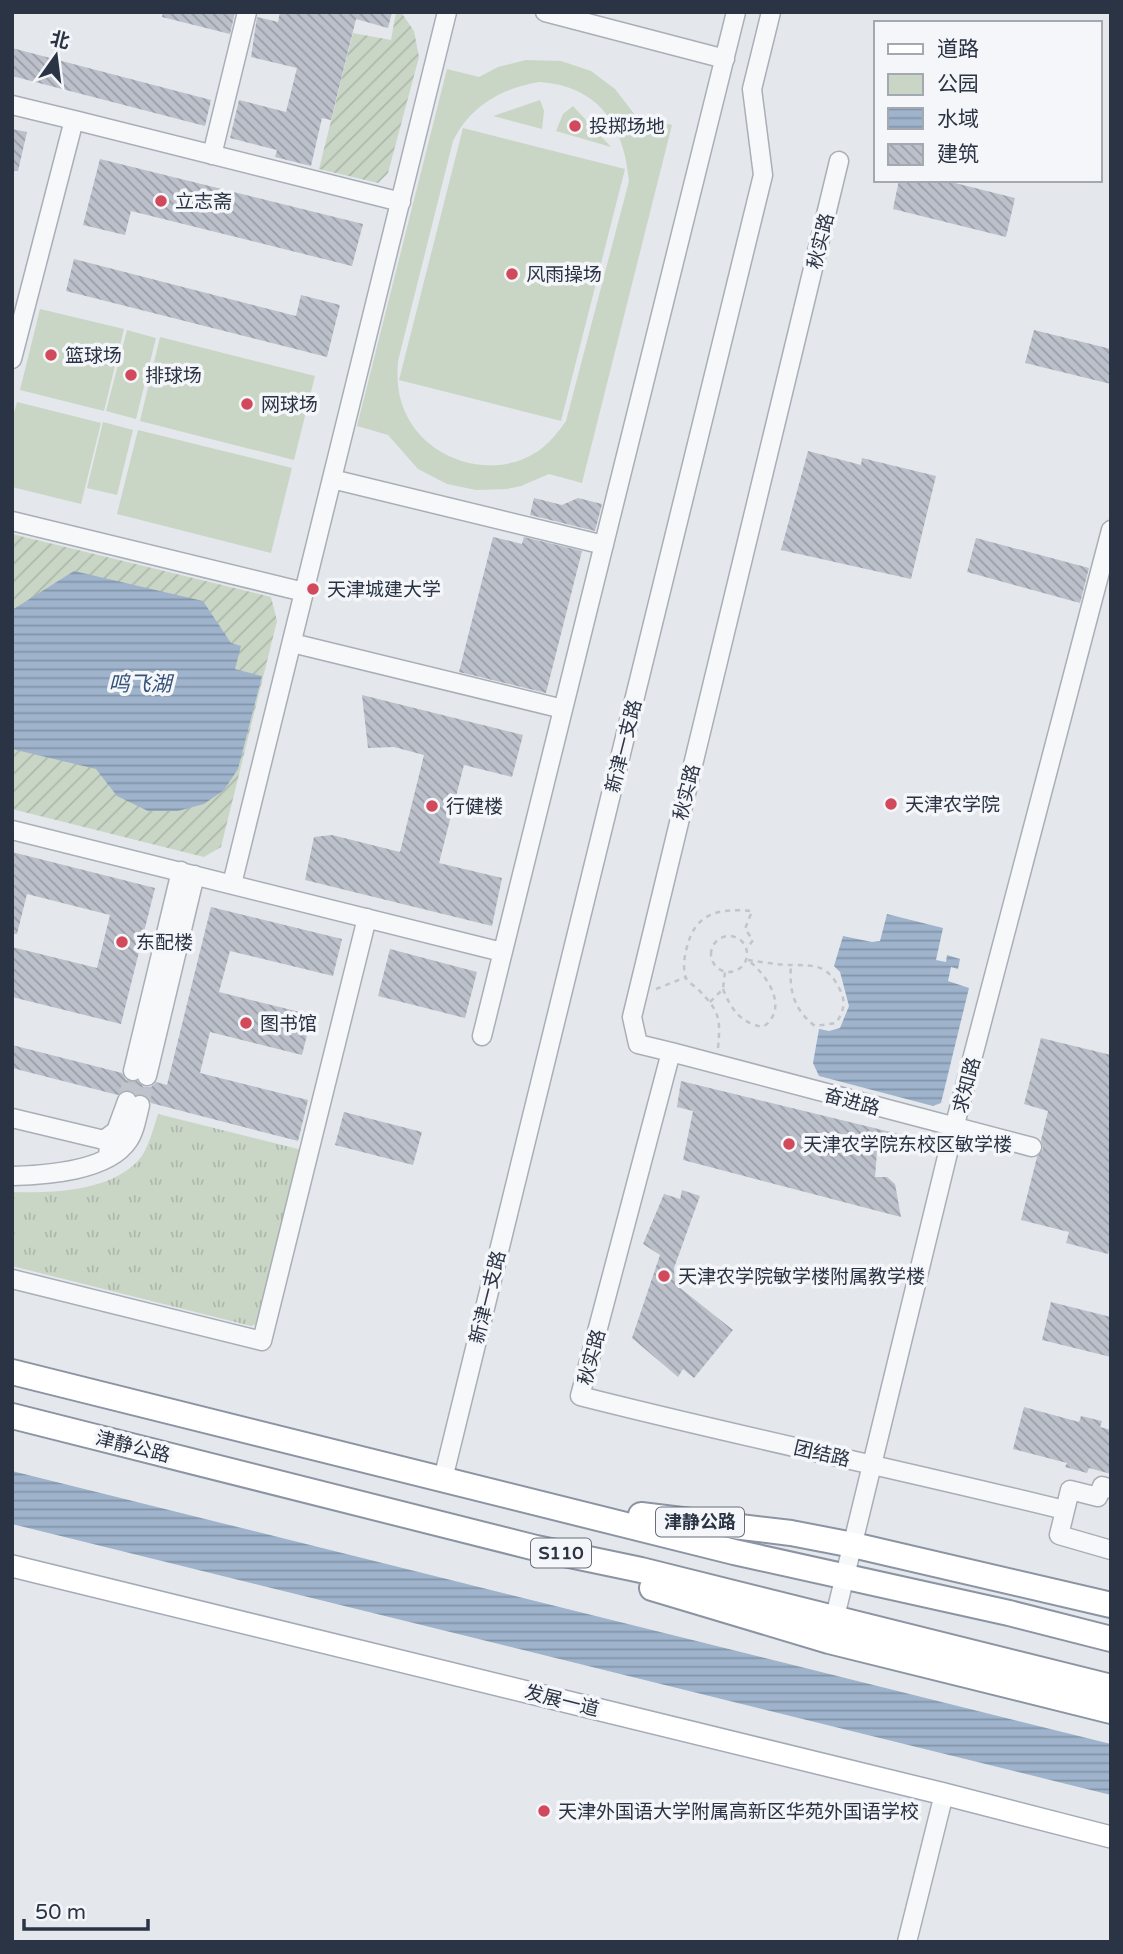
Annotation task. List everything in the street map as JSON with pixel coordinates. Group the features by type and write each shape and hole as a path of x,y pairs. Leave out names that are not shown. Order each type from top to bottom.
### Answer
{"highway":[{"path":"12,1372 547,1503 734,1552 1009,1613 1111,1639"},
{"name":"津静公路","path":"12,1416 536,1548 691,1601 832,1630"},
{"name":"津静公路","path":"547,1503 791,1533 1111,1605"},
{"path":"853,1545 1009,1613"},
{"path":"832,1630 1111,1687"},
{"path":"832,1630 1111,1711"}],"main road":[{"name":"发展一道","path":"12,1566 1111,1837"}],"street":[{"path":"212,155 247,12"},
{"path":"232,884 447,12"},
{"path":"545,12 725,59"},
{"path":"482,1036 736,12"},
{"name":"新津一支路","path":"443,1479 763,175 752,89 771,12"},
{"path":"12,105 401,202"},
{"path":"12,359 20,300 74,120"},
{"name":"秋实路","path":"580,1396 671,1052 638,1044 632,1017 839,161"},
{"path":"332,479 604,545"},
{"path":"12,521 304,592"},
{"name":"求知路","path":"832,1630 954,1128 1111,530"},
{"path":"292,643 563,709"},
{"path":"12,830 502,952"},
{"path":"139,1074 188,873"},
{"path":"12,1279 262,1341 367,918"},
{"name":"奋进路","path":"671,1052 1032,1147"},
{"path":"12,1176 65,1171 108,1158 122,1149 130,1139 133,1103 116,1130 104,1140"},
{"path":"12,1118 109,1142 111,1147 108,1158"},
{"name":"团结路","path":"580,1396 718,1431 1065,1510"},
{"path":"1111,1489 1102,1486 1098,1497 1070,1490 1059,1535 1111,1550"},
{"path":"907,1942 944,1794"}],"path":[{"path":"719,1032 716,1009 685,977 684,958 694,927 708,915 725,910 752,911 745,929 752,940 748,947 748,960"},
{"path":"748,947 733,937 725,937 712,947 711,961 715,967 725,972 735,971 748,960 821,967 831,976 843,995 844,1005 836,1023 815,1026 804,1017 794,1002 790,984 791,965"},
{"path":"725,972 723,989 729,1004 739,1017 751,1025 763,1027 773,1016 774,992 760,970 748,960"},
{"path":"650,992 685,977"},
{"path":"710,1002 723,989"}],"green space":[{"path":"396,12 401,12 414,31 419,57 388,173 378,183 319,169 353,33 391,40"},
{"name":"风雨操场","path":"526,60 561,61 591,71 615,89 635,115 672,125 582,483 549,474 507,489 476,490 447,484 418,469 388,435 357,426 447,69 479,77 498,67","holes":["539,82 578,91 593,100 605,112 621,142 629,181 566,421 545,446 522,459 502,465 461,461 441,452 425,440 411,423 398,388 398,361 453,141 468,118 500,94"]},
{"name":"投掷场地","path":"540,100 544,111 542,129 493,116"},
{"name":"投掷场地","path":"573,106 611,147 556,131 563,114"},
{"name":"风雨操场","path":"463,128 625,169 561,421 399,380"},
{"path":"40,309 124,329 104,411 20,390"},
{"name":"排球场","path":"127,330 156,338 136,419 106,411"},
{"path":"160,337 315,376 294,460 140,421"},
{"path":"17,402 101,423 81,504 12,487 12,420"},
{"name":"排球场","path":"103,422 133,430 117,495 87,488"},
{"path":"138,430 292,468 271,553 117,514"},
{"name":"鸣飞湖","path":"12,534 271,597 277,621 221,847 204,857 12,809"},
{"path":"158,1114 302,1150 263,1316 257,1324 251,1326 12,1266 12,1192 77,1189 123,1173 144,1153"}],"water":[{"name":"鸣飞湖","path":"74,571 203,601 231,643 241,646 235,669 262,676 238,769 224,790 204,804 178,811 148,811 117,796 96,769 12,749 12,610"},
{"path":"887,914 943,928 936,960 946,962 947,955 960,959 958,969 951,967 948,981 969,988 941,1103 933,1106 819,1076 813,1063 819,1029 829,1031 840,1028 849,1006 840,972 834,966 843,936 880,941"},
{"path":"12,1471 1111,1744 1111,1795 12,1524"}],"building":[{"path":"163,12 235,12 230,34 162,17"},
{"path":"280,12 392,12 388,28 356,19 331,120 322,118 311,166 275,157 277,150 230,138 239,100 286,112 297,68 251,57 257,17 278,22"},
{"path":"12,48 211,100 205,126 12,76"},
{"path":"12,129 27,132 18,171 12,171"},
{"path":"100,159 363,224 352,266 131,211 125,235 83,225"},
{"path":"899,182 951,182 1015,198 1006,237 893,209"},
{"path":"74,259 296,316 301,295 340,305 327,357 66,291"},
{"path":"1034,330 1111,349 1111,384 1025,363"},
{"path":"808,451 861,465 862,458 936,476 911,579 781,550"},
{"path":"534,498 562,505 578,498 602,504 595,531 530,515"},
{"path":"493,537 522,544 524,537 582,551 546,693 459,672"},
{"path":"976,538 1089,568 1080,603 967,572"},
{"name":"行健楼","path":"362,695 523,735 512,777 464,765 439,863 502,878 492,926 305,880 314,837 332,835 400,852 424,755 394,747 368,748"},
{"path":"12,852 155,888 121,1024 12,997 12,947 97,968 110,915 27,894 17,934 12,934"},
{"name":"图书馆","path":"211,907 342,939 333,976 230,951 219,992 312,1015 302,1055 210,1032 200,1073 308,1100 298,1141 151,1103 147,1096 130,1090 124,1090 118,1095 12,1068 12,1045 122,1073 126,1080 137,1081 144,1087 151,1087 156,1082 167,1085"},
{"path":"390,949 477,972 465,1018 378,996"},
{"path":"1041,1038 1111,1055 1111,1241 1108,1254 1066,1243 1069,1232 1021,1220 1037,1157 1043,1149 1041,1140 1048,1111 1024,1104"},
{"name":"天津农学院东校区敏学楼","path":"681,1081 903,1135 886,1150 877,1151 875,1177 887,1177 895,1184 901,1217 683,1160 693,1111 677,1107"},
{"path":"344,1112 422,1132 413,1165 335,1145"},
{"name":"天津农学院敏学楼附属教学楼","path":"682,1190 700,1196 674,1268 675,1284 733,1330 694,1378 683,1369 678,1377 632,1338 660,1255 643,1244 664,1194 680,1199"},
{"path":"1051,1302 1111,1317 1111,1357 1042,1340"},
{"path":"1024,1407 1079,1422 1081,1416 1102,1421 1100,1427 1111,1430 1111,1474 1089,1468 1087,1473 1065,1467 1067,1463 1013,1449"}],"tunnel":[{"path":"127,1101 133,1071"},
{"path":"140,1105 147,1076"}],"place":[{"name":"投掷场地","path":"575,126"},
{"name":"立志斋","path":"161,201"},
{"name":"风雨操场","path":"512,274"},
{"name":"篮球场","path":"51,355"},
{"name":"排球场","path":"131,375"},
{"name":"网球场","path":"247,404"},
{"name":"天津城建大学","path":"313,589"},
{"name":"天津农学院","path":"891,804"},
{"name":"行健楼","path":"432,806"},
{"name":"东配楼","path":"122,942"},
{"name":"图书馆","path":"246,1023"},
{"name":"天津农学院东校区敏学楼","path":"789,1144"},
{"name":"天津农学院敏学楼附属教学楼","path":"664,1276"},
{"name":"天津外国语大学附属高新区华苑外国语学校","path":"544,1811"}]}
